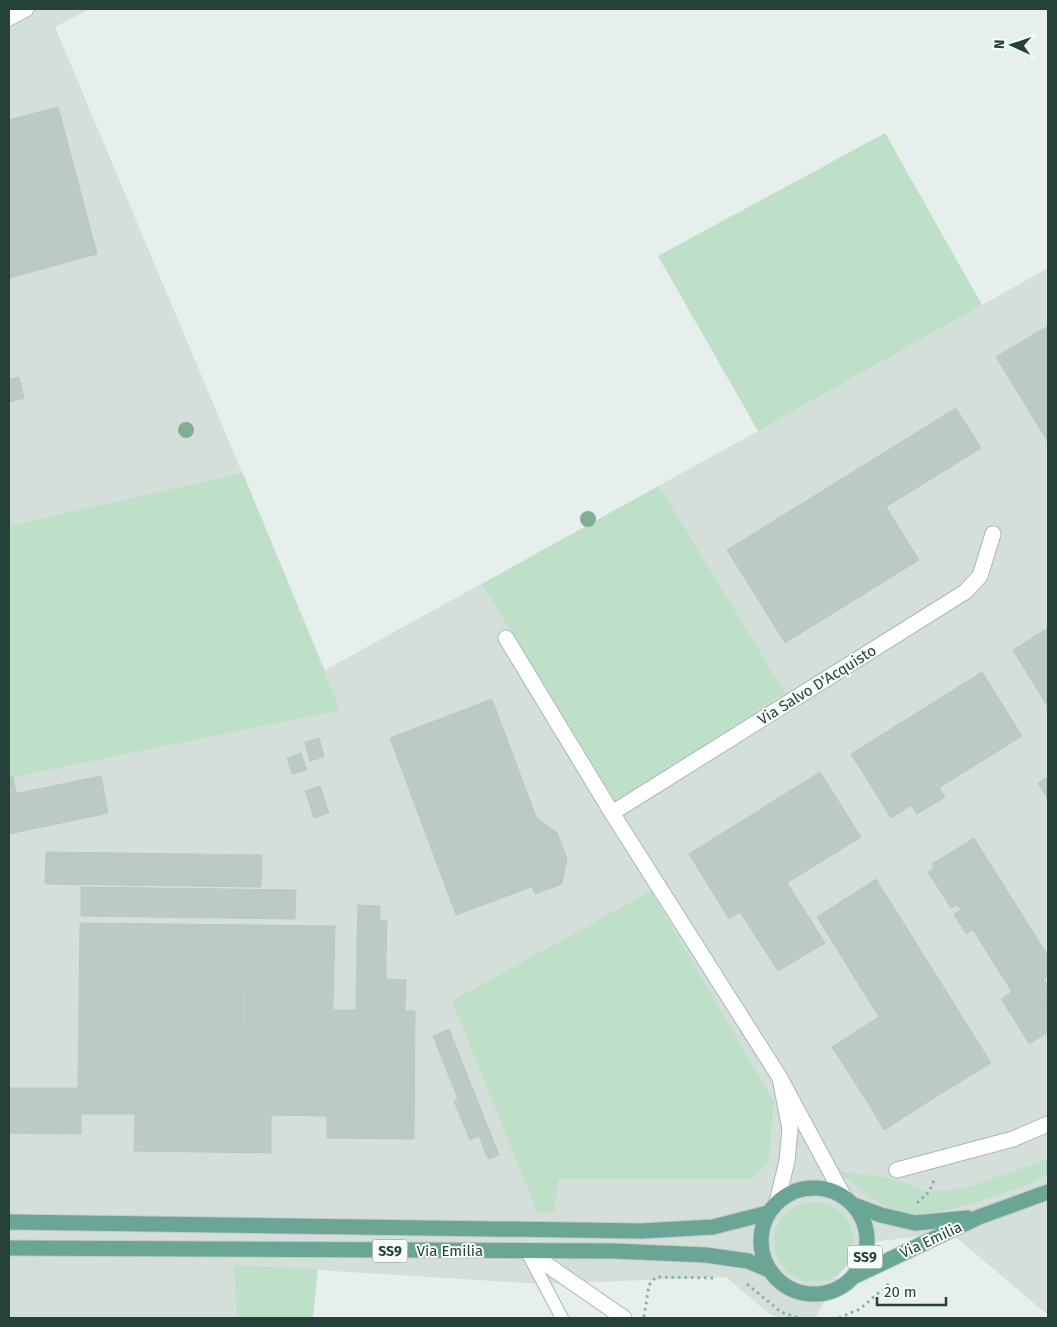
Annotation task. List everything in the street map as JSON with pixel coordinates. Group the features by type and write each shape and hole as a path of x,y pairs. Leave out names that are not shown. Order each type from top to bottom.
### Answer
{"main road":[{"name":"Via Emilia","path":"9,1222 641,1231 713,1227 773,1208 790,1193 810,1188 830,1190 849,1201 881,1215 915,1224 979,1217"},
{"name":"Via Emilia","path":"773,1208 760,1239 762,1255 769,1270 779,1282 791,1290 813,1294 838,1289 855,1276 979,1217 1048,1192"},
{"name":"SS9","path":"849,1201 862,1216 867,1236 865,1257 855,1276"},
{"name":"Via Emilia","path":"9,1248 614,1251 706,1255 748,1260 769,1270"}],"street":[{"path":"9,18 26,9"},
{"name":"Via Salvo D'Acquisto","path":"612,813 966,592 980,576 993,534"},
{"path":"506,638 612,813 780,1078 849,1201"},
{"path":"773,1208 787,1161 790,1129 780,1078"},
{"path":"897,1170 1013,1139 1048,1124"},
{"path":"527,1251 624,1318"}],"lane":[{"path":"527,1251 562,1318"}],"path":[{"path":"644,1318 649,1284 656,1277 719,1278"},
{"path":"744,1282 752,1286 780,1312 799,1318"}],"shaded area":[{"path":"9,9 90,9 55,27 325,670 758,431 1048,268 1048,1315 951,1233 862,1243 854,1247 851,1258 815,1318 778,1318 768,1313 726,1277 543,1284 235,1265 237,1318 9,1318"}],"green space":[{"path":"885,133 982,305 758,431 658,256"},
{"path":"243,473 340,710 9,778 9,526"},
{"path":"659,486 785,693 616,802 482,584"},
{"path":"651,891 774,1102 769,1161 752,1179 558,1179 555,1212 538,1214 452,1001"},
{"path":"1048,1159 1048,1175 1034,1181 976,1202 935,1213 916,1215 901,1214 887,1208 839,1171 890,1178 929,1192 966,1188"},
{"path":"806,1202 822,1202 843,1213 854,1234 854,1250 843,1271 822,1282 806,1282 792,1276 780,1264 774,1250 774,1234 780,1220 792,1208"},
{"path":"234,1265 318,1269 313,1318 237,1318"}],"building":[{"path":"58,107 97,254 9,278 9,120"},
{"path":"1048,326 1048,442 996,357"},
{"path":"19,377 24,398 9,402 9,379"},
{"path":"956,408 981,448 886,507 919,560 785,643 727,550"},
{"path":"1048,628 1048,707 1013,650"},
{"path":"982,672 1022,736 891,818 851,754"},
{"path":"492,699 536,817 509,828 531,887 456,915 390,738"},
{"path":"319,738 324,757 310,761 305,742"},
{"path":"301,753 307,770 292,774 287,758"},
{"path":"820,772 861,837 729,919 689,854"},
{"path":"101,776 108,813 9,834 9,795"},
{"path":"13,777 16,793 9,795 9,778"},
{"path":"1046,778 1048,781 1048,799 1038,783"},
{"path":"320,786 329,813 314,818 305,791"},
{"path":"939,788 945,797 917,814 911,805"},
{"path":"536,817 557,833 567,859 562,884"},
{"path":"536,817 562,884 535,894 509,828"},
{"path":"974,838 1048,956 1048,976 1014,995 973,930 966,934 954,914 961,910 958,905 951,908 928,872 934,868 932,864"},
{"path":"46,852 262,855 261,887 45,884"},
{"path":"876,879 991,1063 937,1096 922,1073 870,1106 832,1047 879,1017 817,917"},
{"path":"787,883 825,943 778,971 740,912"},
{"path":"81,887 296,890 295,919 81,916"},
{"path":"358,905 380,906 380,921 387,921 386,954 379,954 379,941 357,940"},
{"path":"80,923 335,926 331,1092 354,1093 356,1010 415,1011 414,1139 327,1138 327,1116 271,1115 271,1153 134,1151 135,1114 81,1114 81,1134 9,1133 9,1088 78,1088","holes":["164,988 247,989 246,1114 163,1113"]},
{"path":"357,940 379,941 379,954 357,954"},
{"path":"357,954 386,954 386,1001 356,1000"},
{"path":"386,979 406,980 405,1011 356,1010 356,1000 386,1001"},
{"path":"1043,979 1048,986 1048,997 1038,982"},
{"path":"1038,982 1048,997 1048,1011 1032,985"},
{"path":"1032,985 1048,1011 1048,1027 1033,1037 1008,999"},
{"path":"164,988 247,989 246,1114 163,1113"},
{"path":"1012,992 1014,995 1008,999 1028,1029 1022,1032 1001,999"},
{"path":"334,1010 356,1010 354,1093 331,1092"},
{"path":"1048,1027 1048,1032 1029,1044 1022,1032 1028,1029 1033,1037"},
{"path":"449,1029 499,1155 488,1159 479,1136 470,1140 454,1101 458,1099 433,1036"},
{"path":"922,1073 937,1096 884,1130 870,1106"}]}
